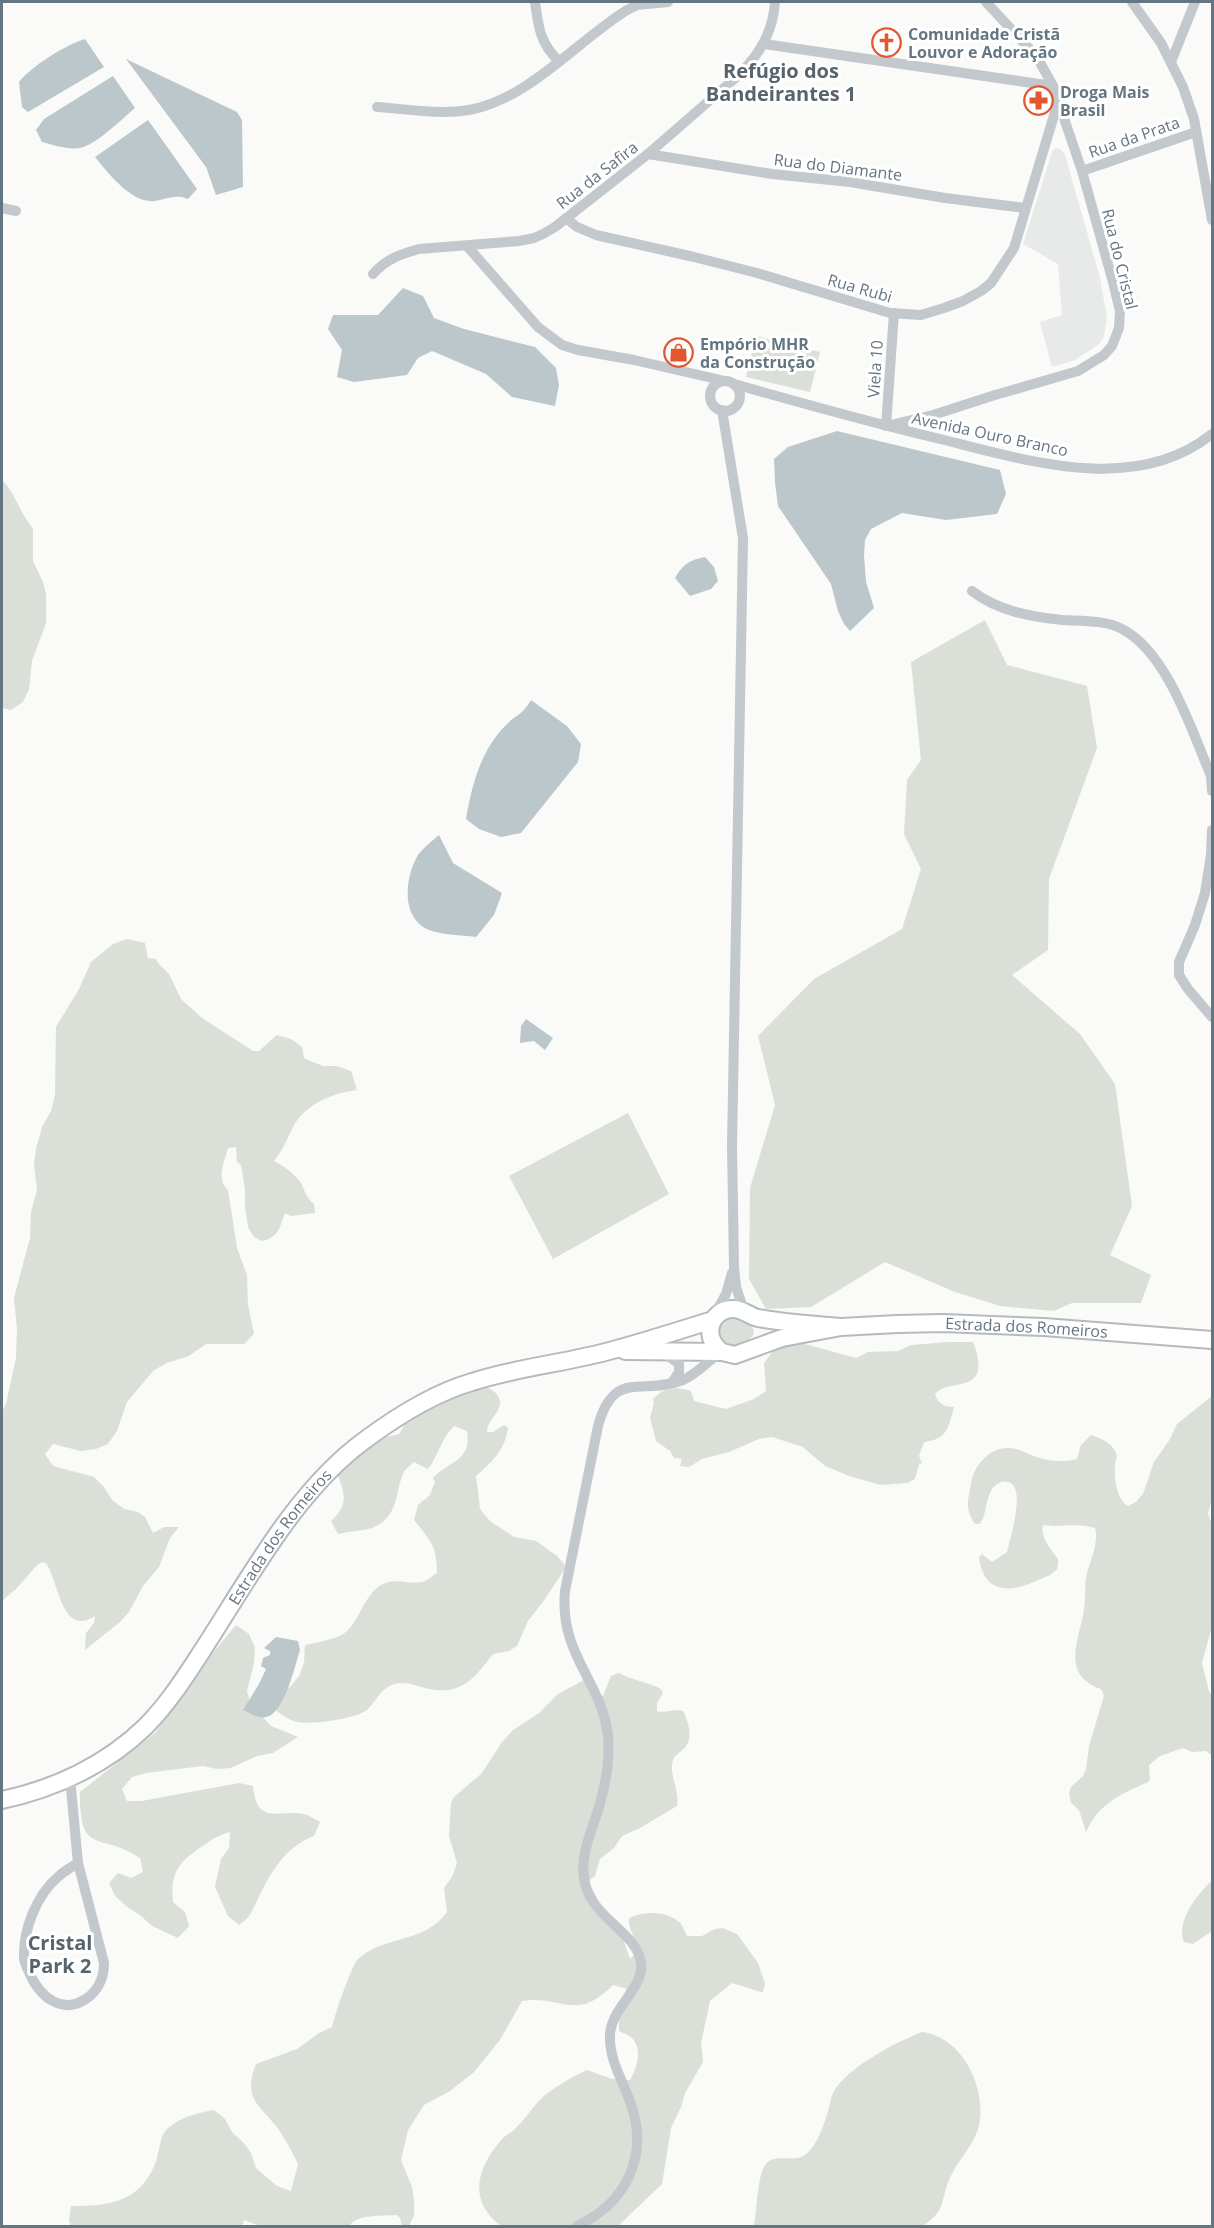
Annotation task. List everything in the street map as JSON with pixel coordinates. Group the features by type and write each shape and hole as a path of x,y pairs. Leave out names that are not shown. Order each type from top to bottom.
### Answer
{"main road":[{"name":"Estrada dos Romeiros","path":"2,1800 28,1794 70,1778 112,1753 138,1733 162,1709 303,1499 329,1470 364,1441 415,1408 469,1383 499,1374 612,1351 713,1320 724,1310 730,1308 790,1324 841,1327 954,1323 1044,1327 1212,1340"},
{"path":"747,1314 754,1322 755,1337 748,1350"},
{"path":"713,1320 710,1326 711,1338 713,1344 722,1352"},
{"name":"Estrada dos Romeiros","path":"612,1351 722,1352 735,1355 782,1338 841,1327"}],"street":[{"path":"535,2 538,26 543,41 559,61"},
{"path":"377,106 436,112 470,109 502,98 522,88 603,26 638,3 668,2"},
{"name":"Rua da Safira","path":"373,274 380,266 406,253 428,248 534,238 567,218 648,154 740,74 764,44 770,30 775,2"},
{"name":"Rua do Cristal","path":"886,426 933,415 995,394 1078,371 1104,355 1112,346 1119,328 1120,311 1082,171 1053,86 1037,57 986,2"},
{"path":"1132,2 1161,43 1194,119 1212,220"},
{"path":"1171,62 1195,2"},
{"path":"764,44 1053,86"},
{"name":"Rua Rubi","path":"567,218 577,227 596,235 757,273 894,313 921,315 963,301 991,283 1014,248 1058,102"},
{"name":"Rua da Prata","path":"1082,171 1196,132"},
{"name":"Rua do Diamante","path":"648,154 772,174 850,182 945,198 1025,208"},
{"path":"2,208 16,211"},
{"name":"Avenida Ouro Branco","path":"467,246 538,327 556,342 578,350 699,374 886,426 1032,462 1063,467 1127,467 1156,462 1199,445 1212,434"},
{"name":"Viela 10","path":"886,426 894,313"},
{"name":"Avenida Ouro Branco","path":"699,374 713,386"},
{"path":"738,403 739,392 729,382 713,386 710,394 712,403 722,410 732,409 738,403 745,394 759,391"},
{"path":"722,410 742,538 732,1146 734,1267 736,1287 747,1314"},
{"path":"972,591 986,602 1016,612 1042,618 1108,624 1121,628 1137,639 1161,665 1211,776 1212,792"},
{"path":"1212,830 1212,854 1205,893 1195,925 1179,962 1179,975 1212,1017"},
{"path":"713,1320 726,1294 734,1267"},
{"path":"663,1352 677,1362 680,1368 676,1379 671,1383"},
{"path":"576,2226 590,2220 610,2205 628,2180 635,2164 637,2149 635,2119 613,2058 610,2034 616,2014 638,1981 641,1965 635,1948 599,1911 585,1886 584,1864 606,1780 608,1736 597,1699 578,1661 567,1632 564,1618 565,1591 598,1426 607,1402 612,1395 628,1387 671,1383 688,1377 722,1352"},
{"path":"70,1778 78,1863 104,1963 104,1973 93,1993 80,2003 66,2005 52,2001 35,1986 24,1962 31,1920 40,1897 58,1876 78,1863"}],"shaded area":[{"path":"85,39 104,67 28,112 22,107 19,82 24,76 49,57"},
{"path":"126,59 237,112 242,120 243,187 216,195 206,167"},
{"path":"113,76 135,108 109,131 86,146 71,148 42,142 36,130 44,119"},
{"path":"148,120 197,189 188,199 175,197 146,201 138,198 121,186 95,157"},
{"path":"1055,148 1060,149 1065,155 1100,278 1107,318 1104,337 1099,344 1075,360 1052,367 1040,322 1062,315 1058,264 1023,244"},
{"path":"403,288 423,296 434,318 464,329 535,347 556,368 559,385 555,406 512,397 486,374 432,351 418,358 407,375 354,382 337,377 342,350 328,329 333,315 378,315"},
{"path":"756,336 820,352 810,392 746,377"},
{"path":"837,431 1000,470 1006,494 997,514 946,520 902,513 871,529 865,540 864,556 866,582 874,608 850,631 838,611 831,584 778,506 775,483 774,459 788,447"},
{"path":"2,480 33,528 33,561 46,594 46,623 32,661 29,689 23,702 11,710 2,708"},
{"path":"705,557 714,567 718,581 711,589 690,596 675,578 687,563"},
{"path":"985,620 1007,665 1087,686 1097,748 1049,879 1048,950 1012,975 1080,1034 1115,1084 1132,1206 1110,1255 1151,1275 1141,1303 1072,1303 1054,1311 1000,1306 955,1292 885,1262 811,1307 766,1309 749,1279 750,1188 775,1105 758,1036 814,979 902,929 921,869 904,834 907,780 921,760 911,662"},
{"path":"531,700 567,726 581,744 578,762 521,833 501,837 479,829 466,819 471,794 483,758 496,736 521,713"},
{"path":"439,835 453,863 502,893 494,915 476,937 429,930 413,916 409,907 408,885 414,864 420,852"},
{"path":"127,939 145,943 148,958 156,959 169,974 181,999 202,1018 253,1051 259,1051 277,1035 291,1039 302,1047 304,1058 323,1066 337,1066 351,1071 357,1090 320,1101 305,1112 293,1127 274,1161 298,1179 307,1197 314,1204 315,1213 291,1216 285,1213 278,1231 267,1240 262,1241 254,1237 248,1227 241,1165 237,1162 236,1147 228,1148 222,1170 222,1181 228,1190 237,1248 247,1275 248,1305 254,1334 244,1344 206,1344 189,1356 154,1370 127,1402 117,1431 108,1444 96,1449 81,1451 53,1444 45,1454 53,1466 94,1477 112,1500 124,1509 138,1512 145,1517 153,1533 164,1527 179,1527 170,1538 159,1567 143,1586 129,1612 85,1650 86,1633 94,1623 95,1616 84,1621 75,1620 68,1614 46,1563 42,1562 37,1565 2,1601 2,1412 6,1404 16,1358 17,1329 14,1298 30,1238 31,1212 37,1190 34,1164 36,1149 55,1094 56,1027 79,989 91,962 113,944"},
{"path":"526,1019 553,1038 545,1050 534,1041 520,1043 521,1026"},
{"path":"628,1113 669,1194 553,1259 509,1176"},
{"path":"731,1317 748,1319 754,1331 753,1336 741,1346 723,1348 713,1329 723,1319"},
{"path":"973,1342 976,1348 978,1370 970,1381 947,1387 935,1394 942,1404 954,1407 950,1421 942,1435 924,1442 919,1456 922,1463 919,1464 915,1479 907,1483 881,1485 852,1477 825,1466 803,1447 772,1437 759,1439 729,1452 702,1459 689,1467 680,1466 682,1459 674,1458 670,1451 656,1441 650,1418 653,1399 657,1395 670,1389 686,1389 691,1391 694,1401 726,1409 754,1399 766,1391 764,1363 773,1351 786,1343 801,1343 856,1358 868,1352 898,1351 911,1345"},
{"path":"458,1380 487,1388 498,1396 500,1402 498,1410 489,1423 487,1432 493,1432 504,1425 508,1428 501,1449 476,1476 480,1509 490,1521 514,1537 536,1541 557,1556 565,1565 564,1570 528,1621 517,1646 509,1651 493,1654 465,1684 448,1690 437,1690 398,1683 389,1686 368,1709 355,1716 312,1723 289,1719 270,1705 278,1693 290,1687 299,1676 304,1663 305,1645 332,1639 346,1632 371,1594 383,1584 394,1581 420,1582 437,1573 434,1550 414,1520 418,1505 430,1495 435,1482 433,1478 463,1454 468,1441 467,1431 454,1426 428,1469 414,1462 406,1469 392,1511 381,1523 372,1528 338,1534 331,1521 341,1509 344,1498 337,1473 373,1440 399,1434 423,1401 439,1388"},
{"path":"1212,1396 1212,1498 1208,1514 1212,1525 1212,1626 1202,1663 1212,1696 1212,1756 1206,1751 1192,1752 1183,1748 1160,1756 1149,1765 1150,1779 1148,1782 1104,1806 1086,1832 1079,1810 1071,1803 1069,1794 1071,1787 1083,1776 1086,1769 1089,1746 1104,1696 1101,1689 1088,1683 1080,1675 1075,1656 1084,1610 1086,1578 1095,1545 1095,1528 1081,1525 1043,1525 1045,1539 1058,1559 1057,1569 1050,1575 1026,1585 1016,1588 999,1587 986,1578 979,1557 982,1554 992,1562 1007,1552 1016,1514 1016,1493 1014,1486 1008,1482 997,1484 990,1493 980,1524 975,1524 969,1513 968,1504 972,1477 979,1464 989,1454 1002,1449 1014,1449 1048,1460 1077,1459 1081,1445 1091,1435 1107,1442 1113,1448 1117,1456 1115,1468 1117,1490 1128,1506 1136,1502 1143,1494 1154,1462 1177,1424"},
{"path":"236,1625 249,1634 255,1648 247,1691 251,1704 271,1726 298,1737 273,1753 257,1756 231,1768 217,1769 203,1766 146,1773 132,1777 122,1789 127,1801 142,1801 239,1783 253,1786 255,1799 265,1812 298,1813 320,1822 314,1836 294,1847 279,1863 266,1882 249,1916 239,1925 228,1916 215,1887 221,1859 229,1848 230,1832 215,1838 186,1858 174,1876 172,1892 173,1902 185,1912 189,1926 178,1938 152,1926 115,1896 109,1883 118,1873 131,1878 143,1872 140,1858 88,1835 83,1826 80,1792 155,1733 181,1697 188,1682"},
{"path":"276,1637 298,1641 300,1650 288,1688 278,1708 266,1717 260,1717 243,1710 266,1669 261,1666 263,1658 270,1655 270,1651 264,1648"},
{"path":"619,1673 661,1689 663,1693 657,1703 657,1711 683,1711 688,1724 689,1738 686,1746 673,1761 677,1806 622,1836 614,1848 600,1859 595,1876 584,1884 623,1939 630,1959 636,1949 636,1944 629,1918 648,1913 662,1914 680,1923 687,1936 702,1936 715,1929 723,1928 737,1934 758,1963 765,1984 761,1992 732,1983 710,2001 701,2043 703,2062 685,2093 671,2128 662,2184 618,2226 501,2226 483,2206 480,2195 479,2184 482,2172 493,2150 547,2094 587,2070 613,2079 630,2080 637,2065 637,2048 631,2037 619,2031 619,2016 627,1989 613,1985 589,2003 578,2005 536,2000 522,2001 500,2040 474,2072 450,2091 424,2105 408,2130 401,2160 412,2187 414,2200 414,2215 409,2226 402,2225 397,2215 358,2219 349,2226 260,2226 244,2220 242,2226 71,2226 69,2220 71,2206 110,2203 131,2194 148,2177 164,2133 187,2117 214,2110 225,2119 232,2132 251,2153 256,2168 277,2186 291,2191 298,2164 279,2130 254,2099 251,2084 256,2064 297,2049 319,2033 332,2027 348,1980 359,1958 370,1950 428,1929 447,1912 444,1888 452,1877 457,1863 449,1836 451,1803 454,1797 482,1773 502,1742 513,1730 539,1713 558,1694 584,1680 603,1696 611,1676"},
{"path":"1212,1881 1212,1931 1193,1944 1184,1942 1182,1934 1185,1917 1200,1893"},
{"path":"922,2032 937,2036 962,2056 977,2085 980,2101 977,2132 952,2174 936,2215 923,2226 754,2226 759,2184 766,2164 774,2159 805,2155 819,2135 832,2095 839,2084 860,2065 899,2042"}],"place":[{"name":"Comunidade Cristã Louvor e Adoração","path":"887,43"},
{"name":"Droga Mais Brasil","path":"1039,101"},
{"name":"Empório MHR da Construção","path":"679,353"}],"district":[{"name":"Refúgio dos Bandeirantes 1","path":"781,82"},
{"name":"Cristal Park 2","path":"60,1954"}]}
